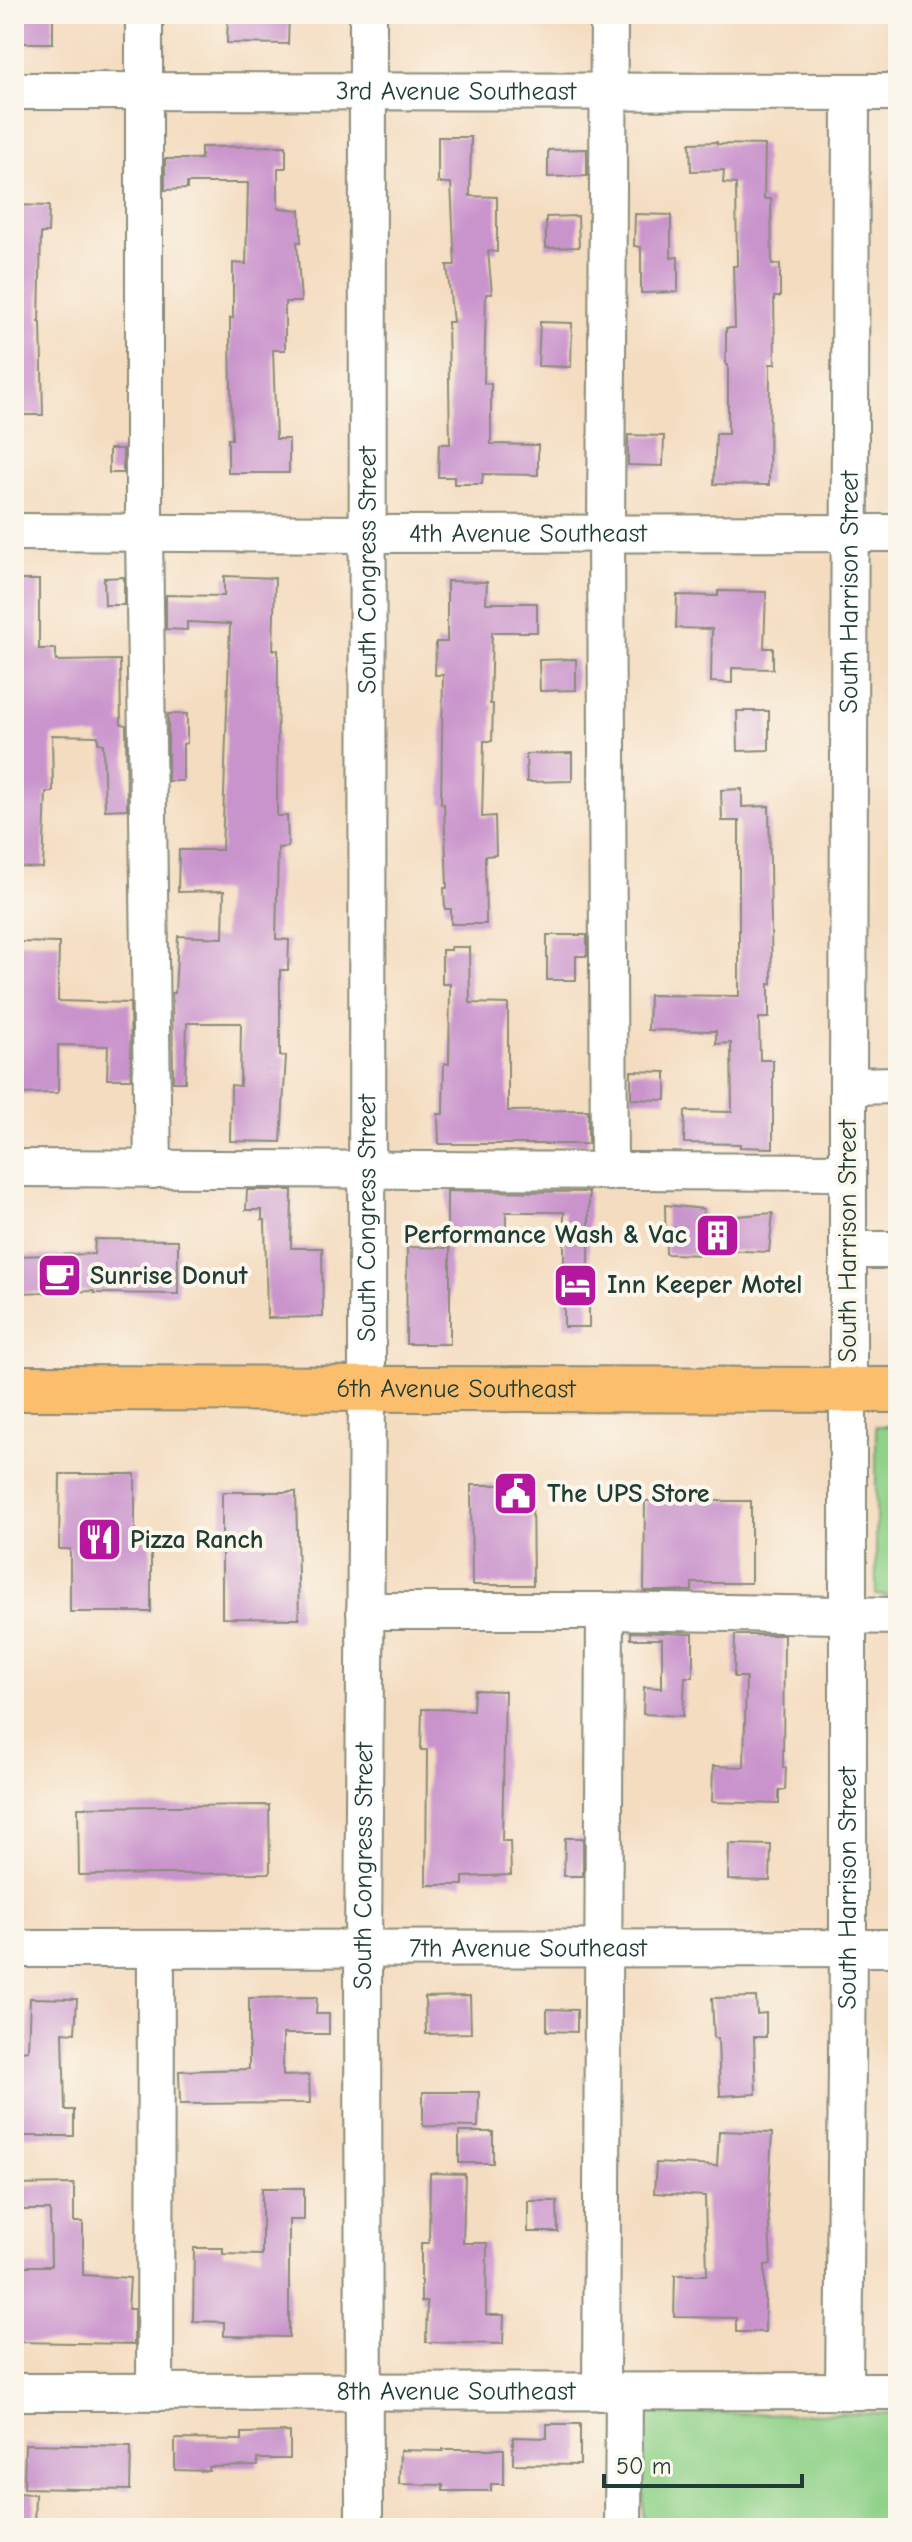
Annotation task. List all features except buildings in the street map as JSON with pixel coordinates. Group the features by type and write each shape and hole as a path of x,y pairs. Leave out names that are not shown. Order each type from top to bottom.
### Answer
{"highway":[{"name":"6th Avenue Southeast","path":"14,1388 898,1390"}],"street":[{"path":"144,14 144,533 153,1170"},
{"name":"South Congress Street","path":"364,2516 368,14"},
{"path":"609,14 606,533 609,1172"},
{"name":"3rd Avenue Southeast","path":"14,91 898,92"},
{"name":"South Harrison Street","path":"844,2390 848,1949 851,92"},
{"name":"4th Avenue Southeast","path":"14,532 898,533"},
{"path":"848,1086 898,1085"},
{"path":"14,1168 848,1172"},
{"path":"848,1250 898,1250"},
{"path":"365,1611 898,1616"},
{"path":"605,1611 602,1949 613,2392 623,2528"},
{"name":"7th Avenue Southeast","path":"14,1949 898,1948"},
{"path":"155,2391 156,1950"},
{"name":"8th Avenue Southeast","path":"14,2392 898,2391"}],"green space":[{"path":"876,1426 898,1426 898,1597 876,1595"},
{"path":"644,2413 898,2414 898,2528 643,2528"}],"place":[{"name":"Performance Wash & Vac","path":"718,1235"},
{"name":"Sunrise Donut","path":"59,1276"},
{"name":"Inn Keeper Motel","path":"576,1285"},
{"name":"The UPS Store","path":"516,1494"},
{"name":"Pizza Ranch","path":"99,1540"}]}
